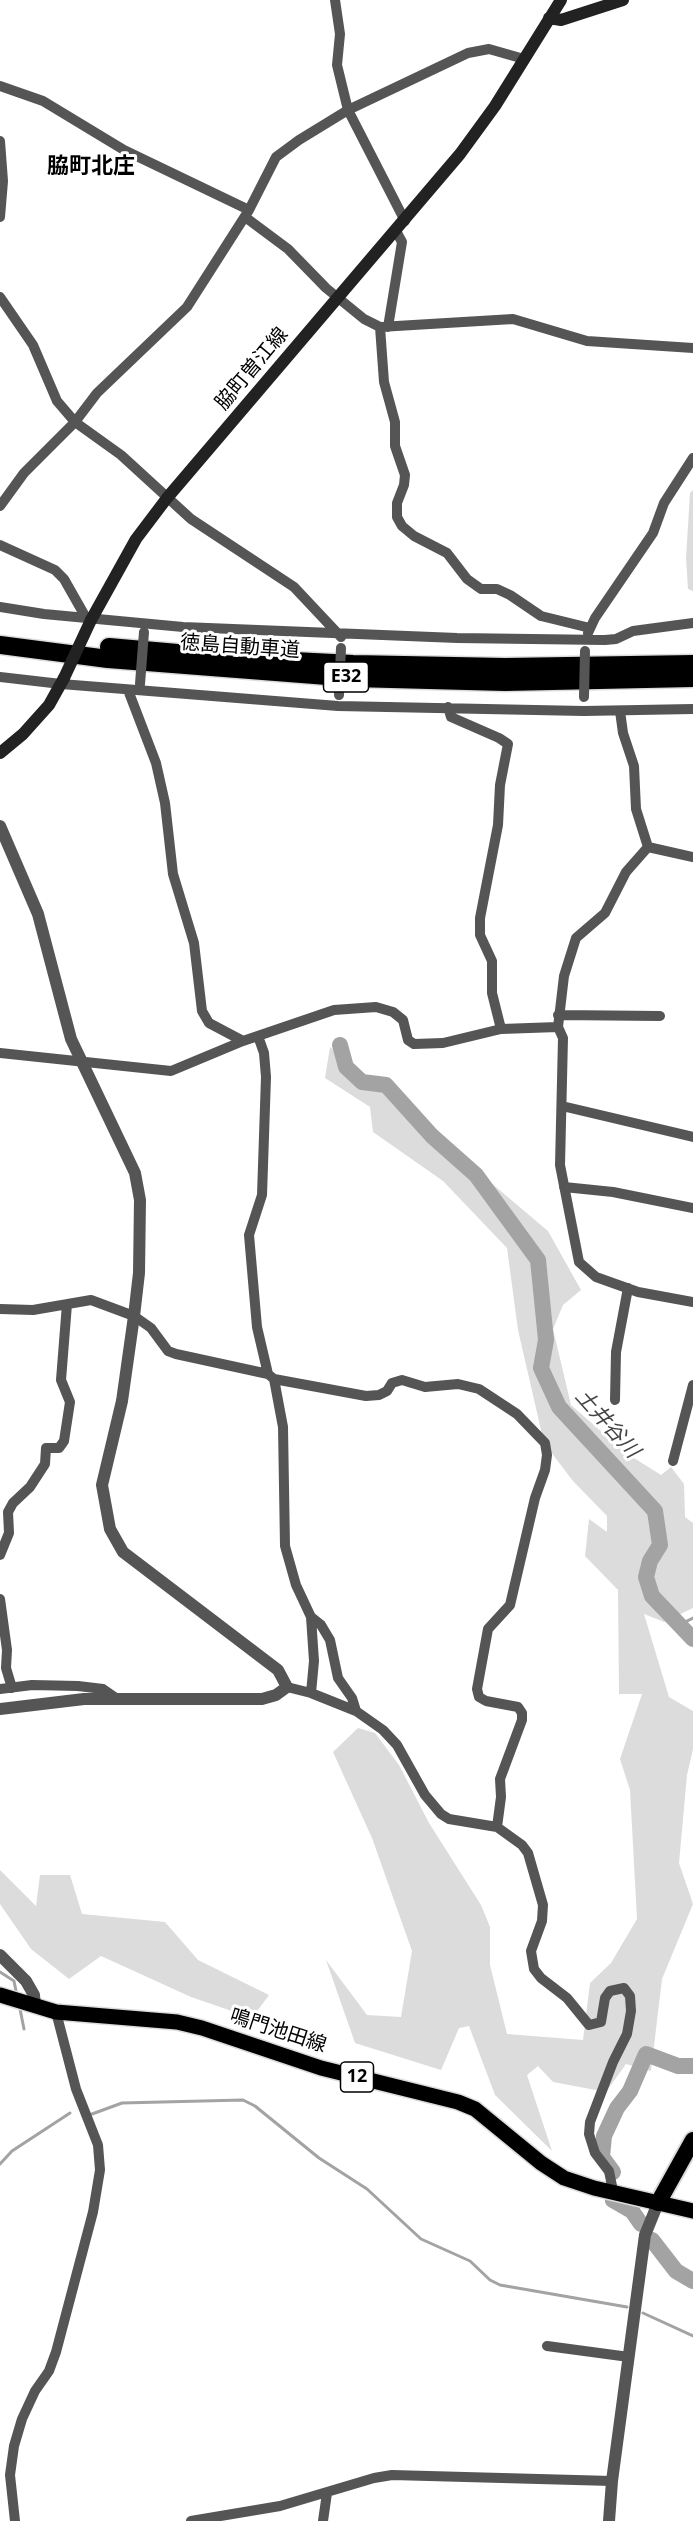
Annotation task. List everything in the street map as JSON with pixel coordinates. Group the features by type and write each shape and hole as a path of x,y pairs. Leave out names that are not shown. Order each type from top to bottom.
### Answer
{"highway":[{"name":"徳島自動車道","path":"0,633 235,658 353,664 505,667 693,664"},
{"name":"徳島自動車道","path":"0,645 108,659 353,678 505,682 693,678"},
{"path":"658,2203 693,2140"}],"main road":[{"name":"脇町曽江線","path":"0,753 23,734 49,705 63,681 89,618 136,539 167,498 460,154 561,0"},
{"path":"549,18 561,20 623,0"},
{"name":"鳴門池田線","path":"0,1995 56,2012 177,2022 202,2028 321,2068 458,2102 475,2109 541,2163 564,2178 693,2211"}],"street":[{"path":"335,0 340,34 337,65 348,110 405,221"},
{"path":"0,506 24,473 75,422 121,369 181,313 247,214 276,157 298,140 348,110 468,53 489,49 524,59"},
{"path":"0,86 43,101 124,150 247,214 288,249 326,288 364,319 384,327 513,319 587,341 693,348"},
{"path":"0,141 3,181 0,218"},
{"path":"396,231 402,242 384,327 384,382 395,422 395,446 405,475 397,503 397,517 402,526 414,536 447,554 467,579 481,589 496,590 510,595 541,616 587,640"},
{"path":"0,297 33,345 57,401 75,422 121,455 191,519 294,587 341,634 339,700"},
{"path":"584,711 587,640 653,533 664,503 693,458"},
{"path":"0,545 55,570 64,579 89,618"},
{"path":"0,606 145,628 341,634 587,640 616,639 633,631 693,623"},
{"path":"145,628 136,688 165,803 173,874 194,943 202,1011 208,1023 243,1041"},
{"path":"0,677 136,688 447,707 584,711 693,709"},
{"path":"447,707 451,717 508,744 500,785 498,825 480,918 480,934 492,961 492,993 501,1029"},
{"path":"620,711 623,733 634,765 636,809 648,847"},
{"path":"0,826 38,914 61,1006 81,1063 135,1173 142,1221 134,1316 122,1401 102,1485 110,1529 123,1552 278,1670 287,1688"},
{"path":"648,847 693,857"},
{"path":"648,847 626,872 604,913 576,938 564,976 564,993 558,1015 558,1027 563,1038 560,1166 579,1262 596,1277 628,1288 693,1302"},
{"path":"0,1053 171,1071 243,1041 334,1010 376,1007 393,1012 403,1020 408,1040 414,1044 443,1043 501,1029 558,1027"},
{"path":"558,1015 660,1016"},
{"path":"258,1036 264,1053 266,1077 262,1195 249,1235 256,1327 283,1427 285,1546 296,1585 311,1617 314,1661 312,1693"},
{"path":"562,1106 693,1137"},
{"path":"564,1187 613,1192 693,1208"},
{"path":"615,1400 615,1367 628,1288"},
{"path":"0,1309 33,1310 91,1300 134,1316 151,1328 168,1351 176,1354 271,1377 366,1396 379,1395 387,1391 392,1383 402,1380 425,1387 458,1384 479,1389 517,1414 545,1443 547,1455 545,1470 535,1498 510,1605 488,1629 477,1689 479,1697 486,1701 518,1707 522,1713 522,1720 500,1779 501,1797 497,1827"},
{"path":"0,1555 9,1533 8,1512 13,1503 30,1487 45,1464 46,1448 59,1448 64,1441 70,1402 61,1380 67,1304"},
{"path":"673,1461 693,1386"},
{"path":"0,1599 7,1650 6,1668 12,1688"},
{"path":"311,1617 321,1625 330,1640 338,1677 352,1698 356,1711"},
{"path":"0,1689 32,1685 78,1686 103,1689 116,1698"},
{"path":"0,1709 30,1703 116,1698 262,1699 276,1695 287,1688 312,1693 356,1711 383,1730 398,1745 424,1795 441,1814 448,1819 497,1827 522,1845 528,1853 542,1896 542,1921 531,1951 534,1969 541,1978 567,1998 589,2025 601,2022 605,1998 610,1991 624,1988 630,1996 631,2011 627,2034 613,2062 590,2122 595,2153 609,2171 613,2191"},
{"path":"0,1955 27,1981 34,1995 35,2006"},
{"path":"15,2521 10,2475 14,2446 22,2419 35,2391 49,2371 56,2352 93,2212 100,2170 98,2145 76,2089 56,2012"},
{"path":"609,2521 612,2481 645,2235 658,2203"},
{"path":"547,2346 628,2356"},
{"path":"191,2521 280,2506 374,2478 414,2474 612,2481"},
{"path":"323,2521 327,2493"}],"shaded area":[{"path":"693,490 693,591 688,589 686,558 690,493"},
{"path":"330,1047 548,1231 581,1290 563,1305 553,1329 571,1405 626,1453 661,1475 671,1467 684,1484 685,1517 693,1523 693,1608 664,1622 644,1614 669,1697 693,1711 693,1749 687,1775 679,1863 693,1904 662,1979 651,2071 626,2064 606,2092 553,2082 538,2066 527,2075 552,2151 495,2095 469,2026 459,2028 441,2070 355,2043 326,1960 367,2015 401,2017 412,1951 372,1838 333,1752 358,1728 375,1733 399,1765 429,1823 481,1905 490,1927 490,1965 507,2034 583,2040 590,1983 611,1963 637,1919 630,1790 620,1759 642,1694 619,1694 618,1590 585,1556 589,1519 607,1532 607,1516 573,1481 544,1443 518,1330 507,1248 443,1181 373,1132 370,1107 325,1078"},
{"path":"0,1870 36,1906 40,1875 70,1875 82,1914 165,1922 198,1960 269,1995 252,2018 191,1997 101,1956 69,1979 31,1949 0,1904"}],"waterway":[{"name":"土井谷川","path":"340,1045 346,1067 362,1082 386,1085 432,1136 476,1175 538,1260 546,1340 541,1368 559,1407 655,1511 660,1545 650,1561 646,1577 652,1596 693,1639"},
{"path":"679,1625 693,1618"},
{"path":"0,1972 14,1981 16,1991"},
{"path":"20,2009 24,2029"},
{"name":"土井谷川","path":"613,2172 602,2157 604,2136 617,2108 630,2091 646,2054 678,2066 693,2066"},
{"path":"92,2114 122,2103 243,2100 255,2106 319,2158 367,2189 421,2239 470,2261 490,2280 500,2285 627,2307"},
{"path":"0,2164 12,2151 70,2113"},
{"name":"土井谷川","path":"614,2196 613,2200 632,2211 641,2224"},
{"name":"土井谷川","path":"652,2240 676,2271 693,2281"},
{"path":"643,2313 693,2336"}],"district":[{"name":"脇町北庄","path":"91,167"}]}
